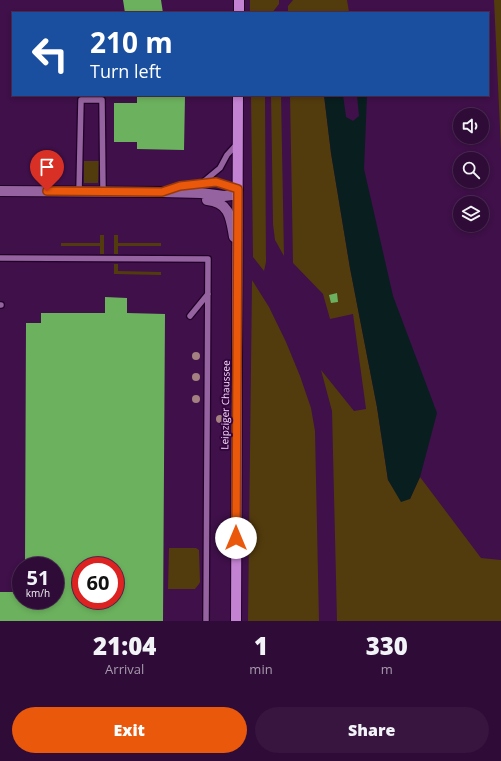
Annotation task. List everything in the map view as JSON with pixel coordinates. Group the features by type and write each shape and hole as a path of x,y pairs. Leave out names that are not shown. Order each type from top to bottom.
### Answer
{"main road":[{"path":"239,0 239,12"},
{"name":"Leipziger Chaussee","path":"236,621 238,96"}],"street":[{"path":"0,191 162,192 201,193 224,196 232,195 238,189"},
{"path":"162,192 180,197 211,200 224,206 232,223 238,257"}],"lane":[{"path":"79,191 80,100 102,100 103,191"},
{"path":"202,183 220,168 227,155 238,142"},
{"path":"162,192 180,186 216,182 238,189"},
{"path":"0,258 208,259 206,621"},
{"path":"190,316 208,294"}],"shaded area":[{"path":"250,0 279,0 279,4 273,12 250,12"},
{"path":"293,0 347,0 349,12 288,12 288,6"},
{"path":"494,0 501,0 501,150"},
{"path":"251,96 265,96 266,262 264,271 253,257"},
{"path":"271,96 281,96 284,256 275,240 273,224"},
{"path":"290,96 324,96 331,153 350,268 377,407 388,480 410,499 420,477 481,558 501,560 501,621 337,621 332,411 321,370 354,411 366,409 353,314 330,319 323,294 293,263"},
{"path":"324,96 343,96 346,117 353,121 359,116 357,96 367,96 364,169 393,296 437,413 420,477 410,499 401,502 388,480 377,407 350,268 331,153"},
{"path":"84,161 99,161 98,183 84,183"},
{"path":"100,235 104,235 104,254 100,254 100,246 61,246 61,243 100,243"},
{"path":"114,235 118,235 118,243 161,243 161,246 118,246 118,254 114,254"},
{"path":"114,264 118,264 118,271 161,272 161,275 114,274"},
{"path":"252,280 269,307 286,342 311,408 315,431 319,621 248,621"},
{"path":"169,548 196,548 199,550 200,582 195,589 168,589"}],"building":[{"path":"123,0 161,0 163,12 125,12"},
{"path":"137,96 185,96 184,150 137,149 137,142 114,142 114,103 137,103"},
{"path":"337,293 338,302 331,303 329,295"},
{"path":"105,297 127,298 127,313 165,314 163,621 0,621 0,592 12,592 12,609 64,609 64,557 25,557 26,323 41,323 41,313 105,313"}],"route":[{"path":"47,191 162,192 180,186 216,182 238,189 236,538"}]}
